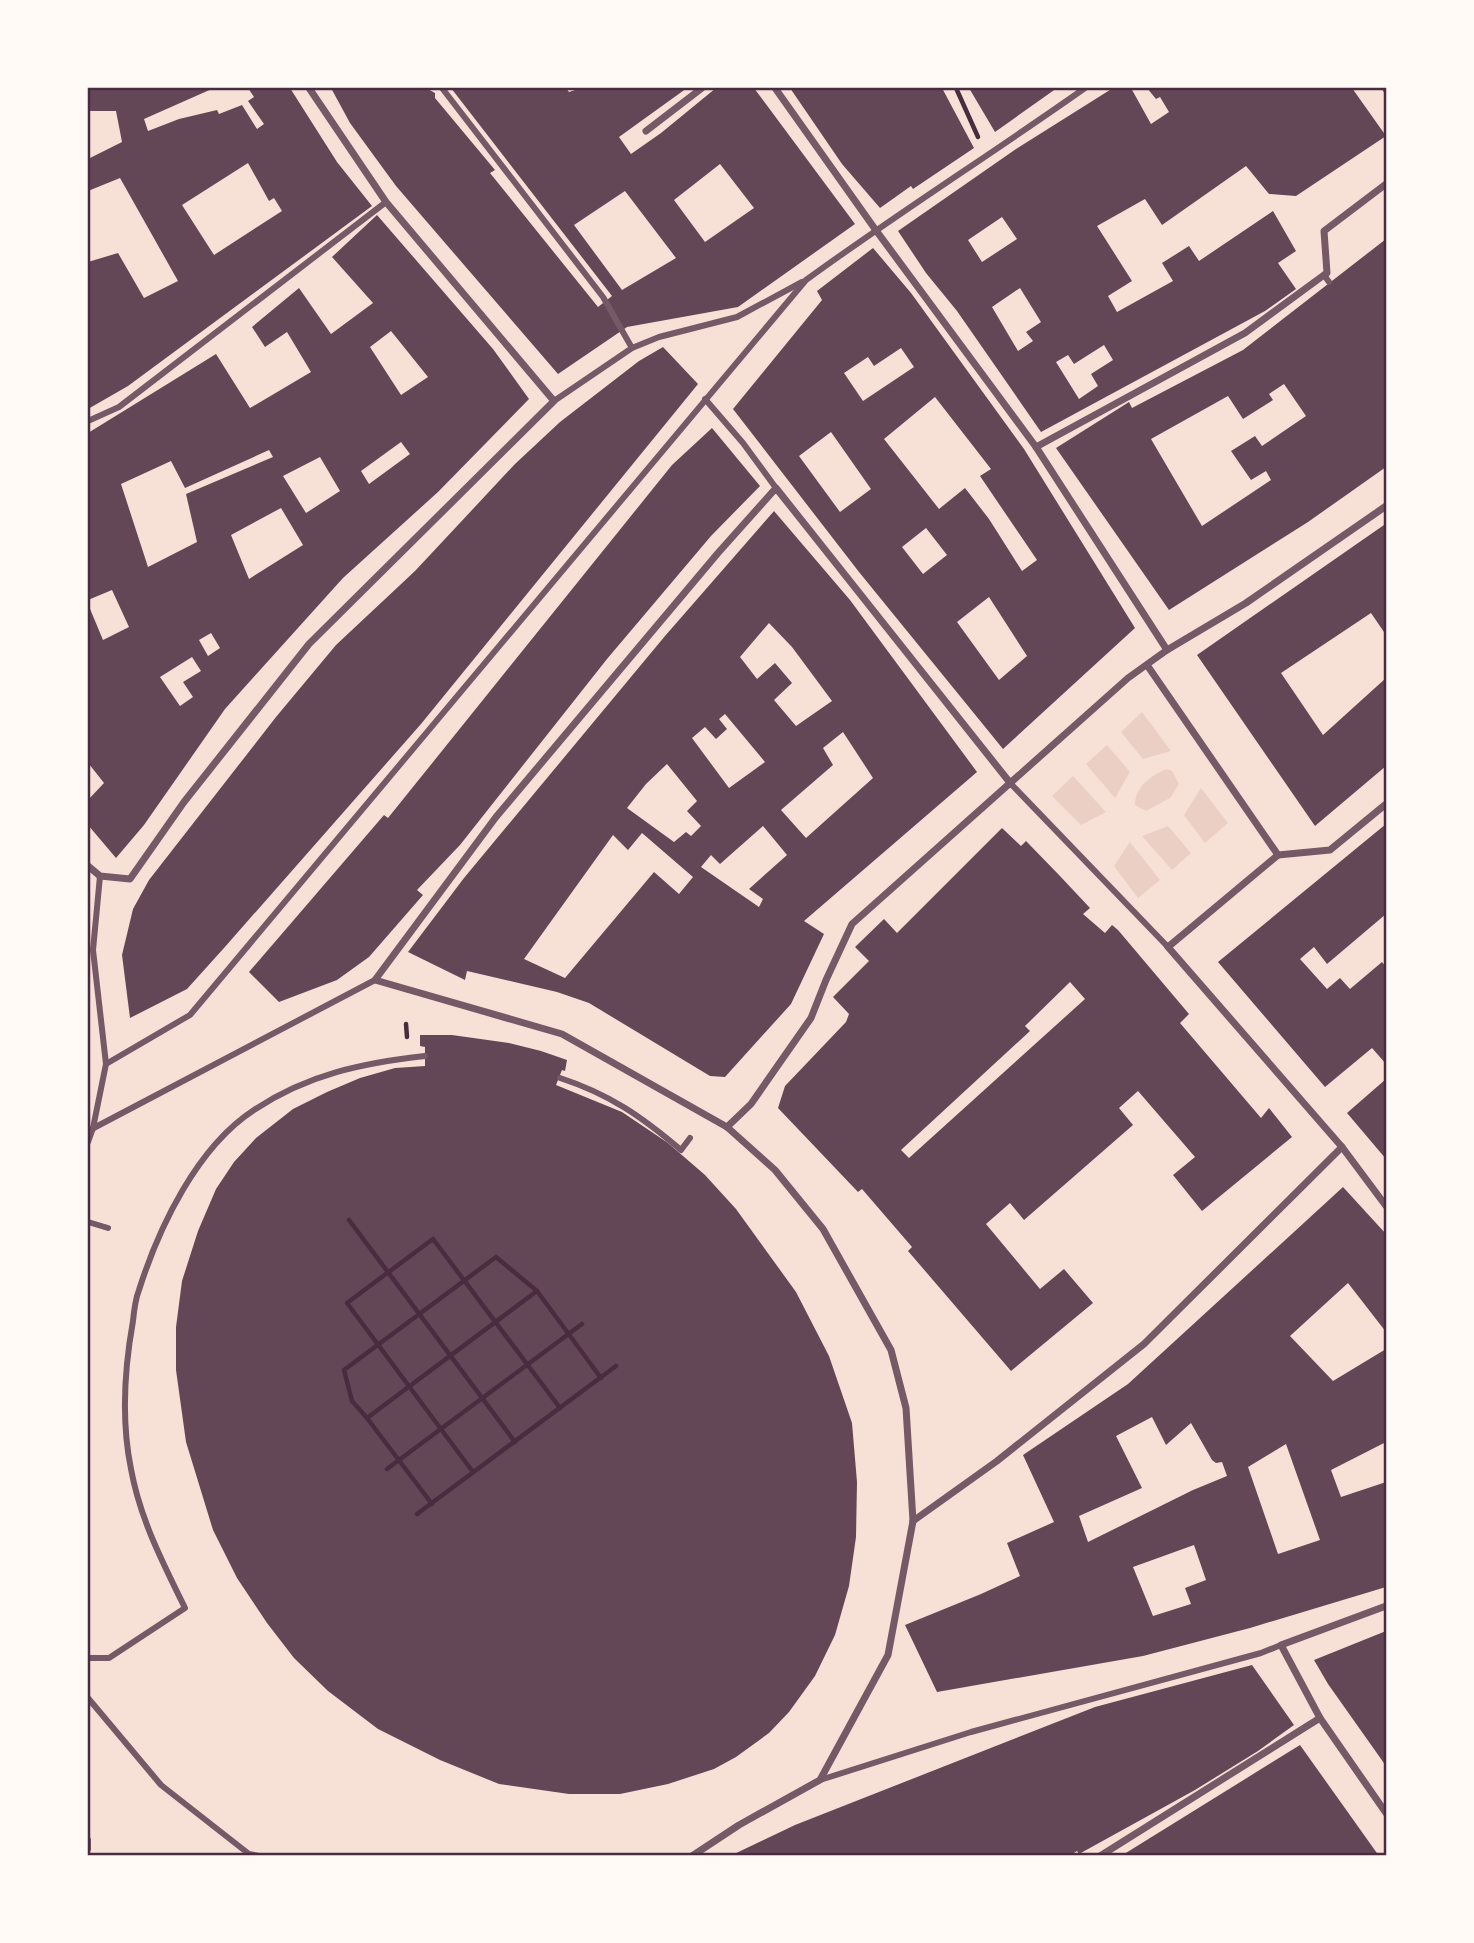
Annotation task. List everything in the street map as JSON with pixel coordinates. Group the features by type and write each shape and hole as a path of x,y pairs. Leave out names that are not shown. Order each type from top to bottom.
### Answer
{"street":[{"path":"309,88 386,202 554,401"},
{"path":"442,88 603,297 632,348"},
{"path":"646,131 702,88"},
{"path":"775,88 1036,447 1167,650"},
{"path":"88,866 100,876 130,879 184,802 309,644 554,401 632,348 659,337 737,317 806,280 875,229 987,157 1085,88"},
{"path":"1036,447 1245,333 1327,277 1324,231 1387,184"},
{"path":"88,421 119,407 386,202"},
{"path":"106,1064 190,1015 806,280"},
{"path":"705,399 743,443 1011,784 1168,947 1342,1147 1387,1206"},
{"path":"90,1129 375,980 496,817 776,488"},
{"path":"727,1127 751,1104 811,1018 852,923 1128,678 1167,650 1246,603 1387,506"},
{"path":"1147,665 1278,855"},
{"path":"1168,947 1278,855 1330,850 1387,804"},
{"path":"88,1142 106,1064 93,950 100,876"},
{"path":"375,980 562,1034 727,1127 775,1170 823,1229 891,1349 906,1408 913,1521 888,1655 820,1780"},
{"path":"88,1658 109,1658 185,1608 144,1519 131,1470 124,1416 127,1354 138,1292 184,1185 218,1143 251,1111 288,1090 327,1074 373,1062 425,1056"},
{"path":"560,1078 594,1089 646,1120 681,1150 690,1138"},
{"path":"913,1521 1002,1457 1144,1345 1342,1147"},
{"path":"88,1222 108,1228"},
{"path":"692,1856 739,1825 820,1780 971,1732 1261,1653 1387,1606"},
{"path":"1281,1645 1320,1718 1387,1813"},
{"path":"88,1698 161,1786 248,1855 259,1856"},
{"path":"1100,1856 1320,1718"},
{"path":"88,1840 88,1849"}],"path":[{"path":"956,88 987,157"},
{"path":"349,1220 515,1442"},
{"path":"474,1472 347,1303 388,1272 433,1239 560,1408"},
{"path":"432,1504 352,1401 344,1370 496,1257 537,1291 601,1378"},
{"path":"367,1418 537,1291"},
{"path":"387,1469 582,1324"},
{"path":"417,1514 616,1366"}],"shaded area":[{"path":"1142,712 1171,751 1143,759 1121,732"},
{"path":"1107,745 1130,772 1115,798 1086,764"},
{"path":"1166,769 1172,771 1179,784 1170,798 1146,811 1135,805 1141,787"},
{"path":"1073,776 1106,812 1081,825 1052,796"},
{"path":"1201,788 1228,823 1205,843 1184,815"},
{"path":"1168,826 1191,853 1172,870 1142,836"},
{"path":"1130,842 1160,880 1138,898 1114,866"}],"building":[{"path":"88,88 214,88 144,119 148,131 179,119 217,110 219,114 242,105 257,129 264,124 248,101 254,97 248,88 290,88 337,162 372,206 128,386 88,409 88,262 118,253 144,298 178,281 120,178 88,191 88,159 122,142 116,111 88,111","holes":["248,163 269,201 274,198 282,211 214,255 182,205"]},
{"path":"331,88 426,88 435,93 435,98 495,170 490,173 598,307 612,296 451,88 566,88 569,92 581,88 687,88 619,137 631,154 716,88 754,88 855,224 738,307 627,327 558,374 396,186 350,123","holes":["720,164 754,208 705,242 674,200","625,191 676,258 622,290 574,225"]},
{"path":"790,88 942,88 974,148 880,208 842,164"},
{"path":"969,88 1057,88 995,132"},
{"path":"1113,88 1131,88 1151,124 1169,112 1160,97 1156,99 1147,88 1352,88 1386,136 1296,196 1269,194 1246,166 1162,225 1145,199 1097,226 1132,281 1108,296 1117,312 1173,281 1162,263 1189,246 1199,261 1273,211 1296,251 1278,263 1296,289 1265,311 1041,432 898,231 1016,149","holes":["1002,217 1017,239 982,262 968,240","1020,288 1041,322 1026,332 1033,341 1018,351 992,307","1104,345 1113,360 1091,374 1098,386 1079,399 1056,362 1068,355 1074,364"]},
{"path":"377,215 493,349 529,399 438,492 343,578 225,709 144,825 116,858 88,825 88,800 104,783 89,764 88,758 88,604 103,640 129,627 112,590 88,600 88,433 216,354 250,408 311,372 287,332 265,347 252,327 299,288 331,334 373,303 332,257","holes":["391,331 428,377 401,395 370,347","401,442 410,454 369,484 361,471","269,450 273,457 186,494 197,542 148,567 121,484 171,461 185,488","320,457 340,491 306,513 283,476","281,508 303,545 249,579 231,535","211,633 220,648 208,656 199,640","192,657 201,671 183,682 193,697 180,706 160,677"]},
{"path":"1386,239 1386,467 1308,522 1169,610 1056,448 1129,402 1132,408 1243,350","holes":["1284,384 1306,416 1262,446 1255,436 1231,451 1251,480 1266,471 1271,480 1202,526 1151,439 1228,396 1243,419 1273,400 1269,394"]},
{"path":"873,248 911,293 1024,449 1135,628 1003,749 859,572 733,409 822,300 817,291","holes":["901,348 914,367 863,401 844,373 868,357 874,366","935,397 991,469 980,476 1037,560 1022,571 989,519 965,488 939,509 884,439","831,432 871,489 840,512 799,456","926,528 947,555 923,574 902,547","989,597 1027,656 999,680 957,622"]},
{"path":"663,347 698,384 421,724 224,948 187,989 130,1018 122,955 133,909 149,880 276,717 336,645 415,571 515,464 560,422 639,361"},
{"path":"712,428 760,486 711,536 607,659 460,845 417,890 423,895 369,957 337,980 279,1002 249,972 384,815 388,818 672,465"},
{"path":"774,511 850,600 977,772 804,921 824,934 791,1004 725,1077 710,1076 589,1003 557,992 467,971 465,980 408,952 464,878 665,636","holes":["769,623 792,647 832,701 796,726 774,700 792,683 775,663 757,679 740,657","725,714 765,762 729,788 692,738 705,727 716,739 727,729 719,719","843,732 873,778 806,838 781,810 833,765 823,748","667,764 697,801 687,811 701,826 691,836 686,832 674,842 627,808","763,826 787,855 749,889 763,899 759,907 701,867 711,855 720,864","642,833 693,877 679,894 654,872 565,978 524,959 613,835 628,850"]},
{"path":"1384,525 1386,635 1371,613 1281,673 1323,735 1386,678 1386,766 1315,826 1197,655"},
{"path":"1386,824 1386,914 1327,964 1314,947 1300,959 1327,989 1340,978 1350,989 1382,962 1386,967 1386,1064 1372,1048 1325,1087 1218,962"},
{"path":"1002,828 1021,846 1026,841 1059,875 1090,908 1083,914 1105,933 1112,925 1118,930 1189,1014 1180,1023 1261,1118 1269,1108 1292,1137 1202,1211 1173,1175 1195,1157 1138,1091 1119,1108 1133,1125 1024,1220 1010,1203 986,1224 1040,1289 1064,1269 1093,1303 1011,1371 908,1251 912,1247 862,1189 858,1192 778,1108 785,1086 846,1022 849,1014 833,997 869,961 855,947 884,919 897,933","holes":["1070,982 1085,999 909,1158 901,1150 1030,1031 1025,1026"]},
{"path":"420,1035 452,1035 509,1043 567,1060 565,1071 562,1070 556,1085 622,1112 668,1143 705,1175 736,1209 796,1292 829,1356 852,1423 857,1482 856,1537 849,1586 835,1635 815,1676 789,1712 769,1733 714,1769 668,1784 620,1794 569,1794 499,1784 440,1760 378,1729 328,1691 294,1658 237,1578 213,1530 186,1442 176,1370 176,1327 182,1281 198,1231 216,1189 234,1162 256,1138 293,1109 327,1092 360,1078 395,1068 425,1066 425,1047 420,1046"},
{"path":"1386,1079 1386,1159 1347,1113"},
{"path":"1343,1187 1386,1234 1386,1332 1348,1283 1290,1336 1333,1381 1386,1349 1386,1442 1331,1470 1341,1497 1386,1482 1386,1587 1250,1628 1143,1656 937,1692 905,1625 1020,1576 1007,1543 1054,1522 1023,1455 1128,1384","holes":["1152,1417 1166,1445 1191,1423 1212,1460 1216,1463 1222,1462 1227,1476 1088,1542 1079,1516 1142,1488 1116,1436","1286,1444 1320,1540 1278,1554 1248,1467","1194,1545 1206,1580 1185,1588 1191,1604 1153,1616 1133,1567"]},
{"path":"1386,1631 1386,1766 1314,1660"},
{"path":"1252,1665 1294,1725 1195,1790 1079,1854 1077,1851 1069,1856 730,1856 795,1825 1095,1707"},
{"path":"1300,1745 1379,1856 1121,1856"}]}
